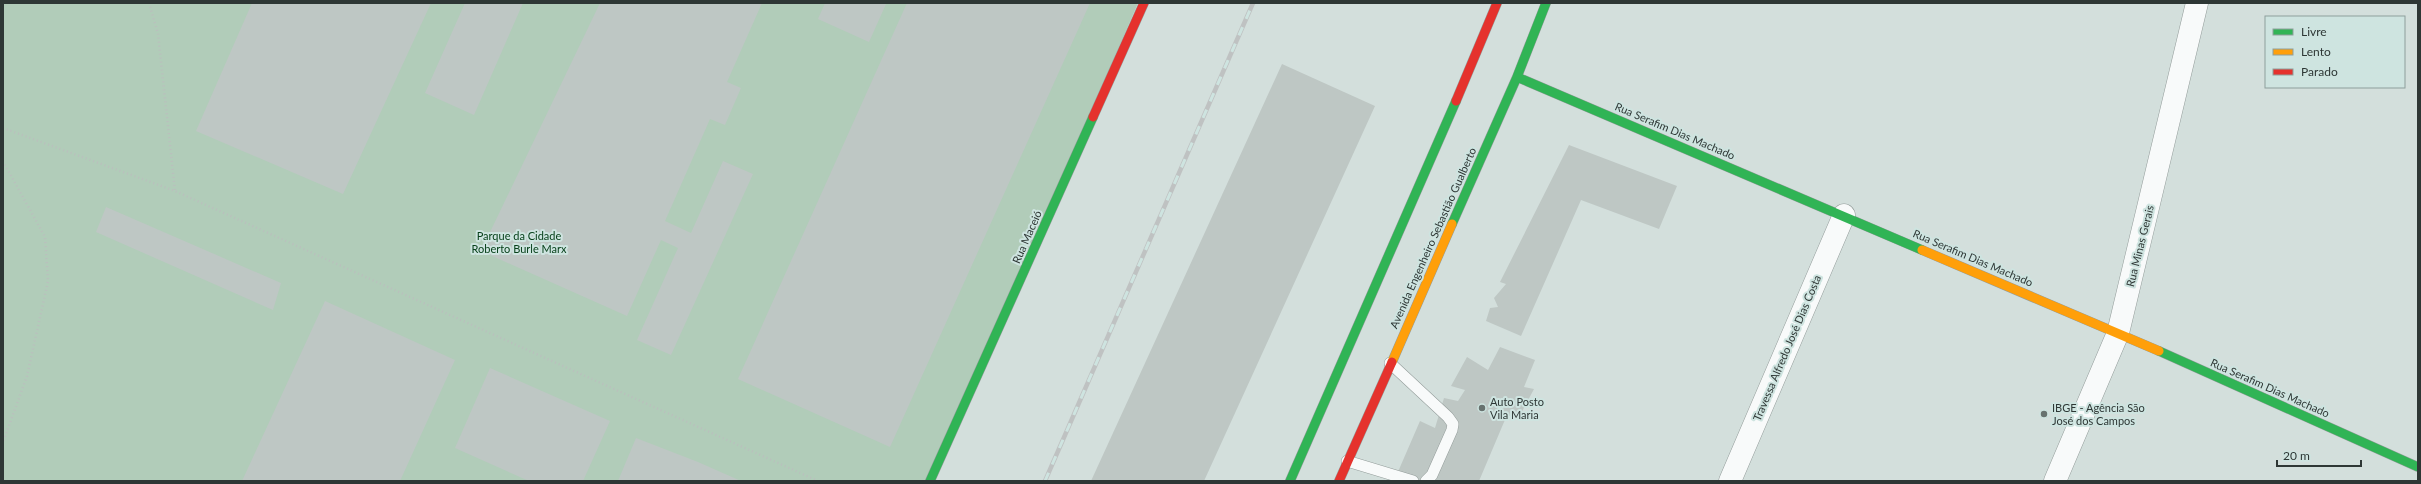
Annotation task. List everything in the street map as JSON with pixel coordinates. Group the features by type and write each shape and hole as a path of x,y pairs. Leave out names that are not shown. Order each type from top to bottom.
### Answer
{"street":[{"name":"Rua Maceió","path":"930,481 1144,3"},
{"path":"1290,481 1425,175 1496,3"},
{"name":"Avenida Engenheiro Sebastião Gualberto","path":"1339,481 1517,77 1546,3"},
{"name":"Rua Minas Gerais","path":"2055,481 2118,333 2197,3"},
{"name":"Rua Serafim Dias Machado","path":"1517,77 2118,333 2418,467"},
{"name":"Travessa Alfredo José Dias Costa","path":"1730,481 1844,215"}],"lane":[{"path":"1390,364 1448,417 1453,424 1452,430 1432,475 1426,481"},
{"path":"1347,461 1413,481"}],"path":[{"path":"149,3 158,34 175,191"},
{"path":"3,128 175,191 818,481"},
{"path":"3,160 45,237 48,281 27,376 3,442"}],"green space":[{"name":"Parque da Cidade Roberto Burle Marx","path":"3,3 1138,3 932,481 3,481"}],"building":[{"path":"252,3 431,3 343,194 196,131"},
{"path":"465,3 523,3 474,115 425,93"},
{"path":"600,3 762,3 727,82 741,88 725,125 710,119 665,221 691,233 723,161 753,174 671,355 637,340 678,248 661,240 627,316 481,251"},
{"path":"825,3 886,4 869,42 818,19"},
{"path":"907,3 1090,3 890,447 738,379"},
{"path":"1282,64 1375,106 1204,481 1091,481"},
{"path":"1569,145 1677,186 1659,229 1581,200 1521,336 1486,321 1490,308 1498,307 1494,298 1506,284 1500,282"},
{"path":"106,207 281,283 273,310 96,232"},
{"path":"325,301 455,360 400,481 242,481"},
{"name":"Auto Posto Vila Maria","path":"1500,347 1535,360 1524,387 1534,389 1518,419 1507,415 1479,481 1394,481 1420,421 1435,428 1444,398 1458,401 1465,390 1451,386 1467,357 1488,370"},
{"path":"490,368 610,421 583,481 529,481 455,448"},
{"path":"636,438 698,462 741,481 618,481"}],"railway":[{"path":"1045,481 1253,3"}],"traffic: fast":[{"path":"1452,224 1517,77 1546,3"},
{"path":"1517,77 1922,250"},
{"path":"1290,481 1456,101"},
{"path":"930,481 1093,117"},
{"path":"2159,351 2418,467"}],"traffic: slow":[{"path":"1392,362 1452,224"},
{"path":"1922,250 2159,351"}],"traffic: jam":[{"path":"1093,117 1144,3"},
{"path":"1456,101 1497,3"},
{"path":"1339,481 1392,362"}],"place":[{"name":"Auto Posto Vila Maria","path":"1482,408"},
{"name":"IBGE - Agência São José dos Campos","path":"2044,414"}]}
